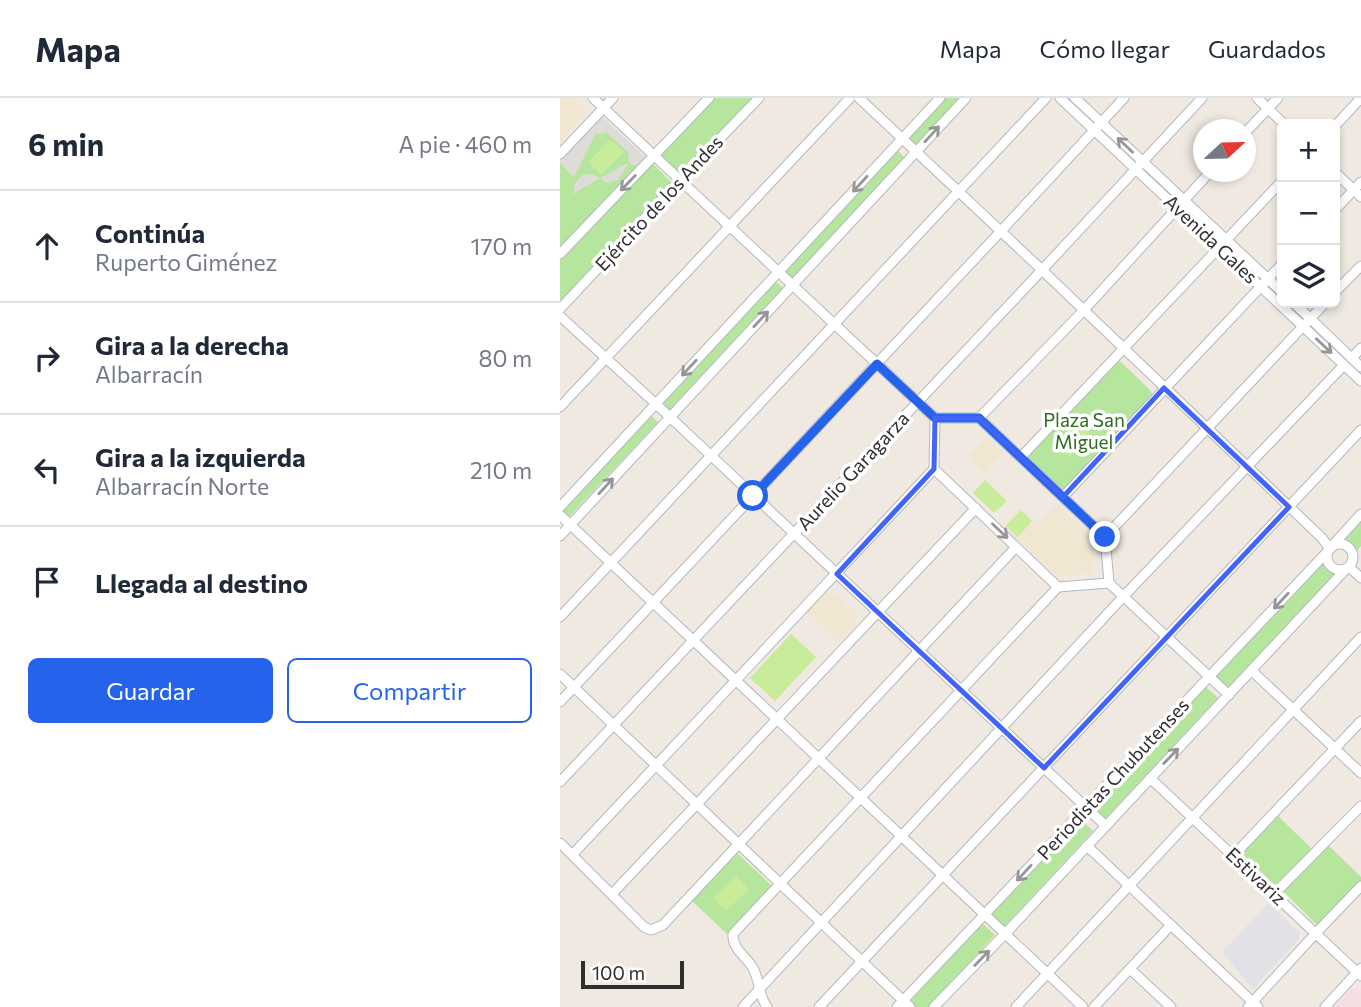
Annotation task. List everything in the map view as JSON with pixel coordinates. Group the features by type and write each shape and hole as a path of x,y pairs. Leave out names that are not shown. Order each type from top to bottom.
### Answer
{"street":[{"path":"593,98 935,418 979,418 1021,457 1105,537 1108,583 1229,695"},
{"path":"560,154 613,98"},
{"name":"Ejército de los Andes","path":"560,254 709,98"},
{"name":"Ejército de los Andes","path":"560,309 760,98"},
{"path":"560,407 850,98"},
{"path":"859,98 1322,538 1329,549 1327,560 1331,567 1338,570 1349,566"},
{"path":"560,507 940,98"},
{"path":"560,536 966,98"},
{"path":"560,617 1046,98"},
{"name":"Avenida Gales","path":"1060,98 1184,200 1277,287"},
{"name":"Avenida Gales","path":"1075,98 1097,126"},
{"path":"560,702 1124,98"},
{"name":"Aurelio Garagarza","path":"560,782 1202,98"},
{"path":"1256,98 1279,119"},
{"path":"1256,122 1278,98"},
{"path":"1340,120 1360,98"},
{"name":"Avenida Gales","path":"1139,165 1177,209 1361,381"},
{"path":"1340,177 1357,194"},
{"path":"979,418 1084,310 1201,182"},
{"path":"1021,457 1281,182"},
{"path":"1340,206 1357,194 1361,182"},
{"path":"1340,287 1361,265"},
{"path":"1063,497 1277,269"},
{"path":"1299,308 1361,367"},
{"path":"1105,537 1320,308"},
{"path":"560,316 1106,826"},
{"path":"1352,358 1361,348"},
{"path":"743,1007 1344,365"},
{"path":"573,854 934,469 935,418"},
{"path":"819,1007 1361,430"},
{"path":"934,469 1058,587"},
{"path":"612,894 976,508"},
{"name":"Periodistas Chubutenses","path":"903,1005 1361,514"},
{"path":"560,515 1083,1007"},
{"path":"1329,549 1338,544 1347,546 1352,553 1349,566"},
{"path":"560,843 644,927 651,930 663,925 1016,547"},
{"name":"Periodistas Chubutenses","path":"934,1007 1361,552"},
{"path":"1349,566 1361,578"},
{"path":"767,1007 762,1000 755,972 735,946 733,934 1058,587 1108,583"},
{"path":"1016,1007 1361,637"},
{"path":"1252,671 1361,773"},
{"path":"560,674 822,922 903,1005"},
{"path":"1234,855 1361,721"},
{"name":"Estivariz","path":"1150,778 1360,972"},
{"path":"1275,894 1361,806"},
{"path":"1087,846 1253,1005 1361,886"},
{"path":"1094,1007 1171,925"},
{"path":"1130,969 1171,1007"},
{"path":"1325,1007 1360,972"}],"highlighted area":[{"path":"1164,388 1289,507 1044,768 837,574 934,469 935,418 979,418 1063,497"}],"shaded area":[{"path":"560,98 574,98 585,108 585,115 560,141"},
{"path":"601,116 646,158 639,166 632,165 628,160 629,153 606,132 596,133 574,177 560,160"},
{"path":"627,163 618,180 607,183 600,178"},
{"path":"592,174 600,178 573,194 575,183 582,175"},
{"path":"986,438 1003,454 985,473 968,458"},
{"path":"1057,504 1091,536 1084,543 1093,552 1094,574 1058,577 1003,526 1020,508 1038,524"},
{"path":"827,592 833,592 857,614 858,619 838,641 807,612"},
{"path":"1269,903 1299,933 1299,939 1253,989 1222,952"},
{"path":"1352,988 1361,991 1361,1007 1334,1007"}],"green space":[{"path":"714,98 753,98 680,175 660,156"},
{"path":"945,98 961,98 916,145 908,137"},
{"path":"601,116 646,158 560,250 560,160"},
{"path":"610,139 624,152 602,175 588,162"},
{"path":"897,150 905,158 791,280 783,272"},
{"path":"652,163 672,183 560,301 560,260"},
{"path":"774,280 783,288 668,411 660,403"},
{"name":"Plaza San Miguel","path":"1117,361 1150,390 1151,397 1066,487 1059,488 1031,462 1028,457 1030,452"},
{"path":"649,414 658,422 567,519 560,512"},
{"path":"1077,421 1091,434 1070,457 1056,444"},
{"path":"985,480 1007,501 994,513 973,493"},
{"path":"1021,510 1032,521 1018,537 1006,526"},
{"path":"1361,520 1361,546 1355,552 1342,540"},
{"path":"1323,561 1328,569 1336,573 1227,690 1214,678"},
{"path":"791,634 816,657 775,701 750,678"},
{"path":"1205,686 1218,698 1105,819 1092,807"},
{"path":"1277,815 1312,849 1273,884 1243,854 1243,850"},
{"path":"1080,819 1093,831 1003,928 990,916"},
{"path":"1327,844 1361,877 1361,881 1319,924 1284,892"},
{"path":"736,852 772,886 727,934 691,900"},
{"path":"736,875 749,889 726,911 713,898"},
{"path":"982,923 995,935 929,1007 909,1007 907,1005"}],"route":[{"path":"753,496 877,364 935,418 979,418 1105,537"}]}
